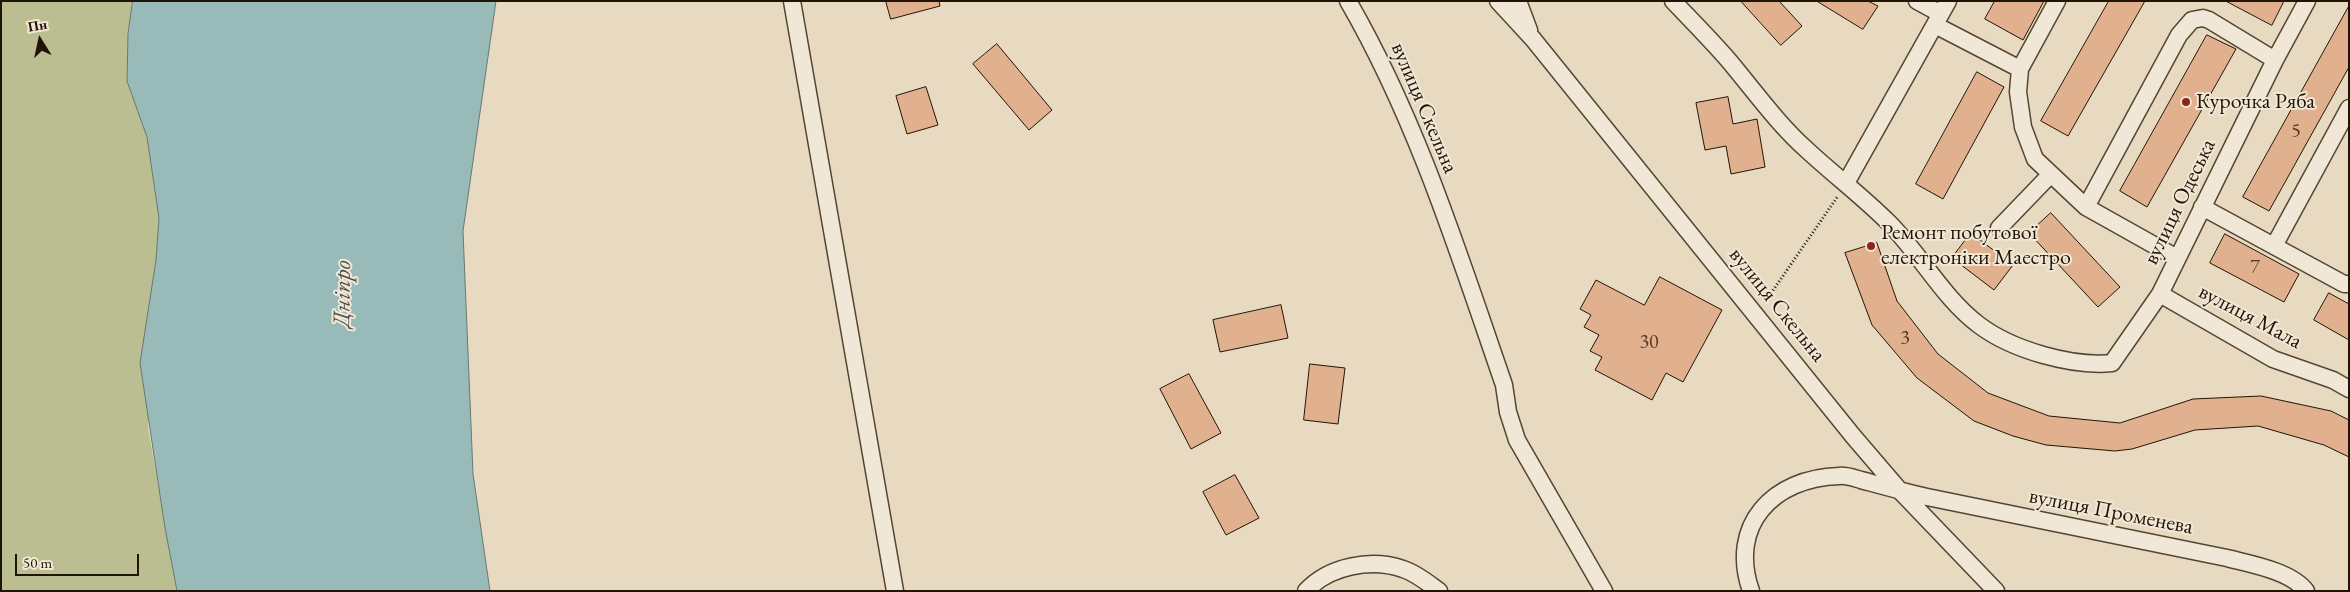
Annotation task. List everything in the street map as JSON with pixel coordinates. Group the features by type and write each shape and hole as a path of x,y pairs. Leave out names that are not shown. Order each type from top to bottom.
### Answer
{"street":[{"path":"792,1 895,591"},
{"name":"вулиця Скельна","path":"1348,1 1372,45 1444,213 1504,385 1512,427 1517,440 1604,591"},
{"path":"1498,1 1533,39"},
{"path":"1518,1 1533,39"},
{"path":"1673,1 1729,61 1769,111 1807,151 1846,183 1941,13"},
{"path":"1917,1 1941,13 2020,69"},
{"path":"2057,1 2020,69 2018,92 2023,127 2035,159 2086,207 2177,258"},
{"name":"вулиця Одеська","path":"1846,183 1891,224 1919,261 1979,326 2022,348 2091,365 2112,363 2160,294 2275,60 2308,1"},
{"path":"2086,207 2179,35 2192,20 2203,18 2208,20 2275,60"},
{"name":"вулиця Скельна","path":"1533,39 1853,436 1985,584 1996,591"},
{"path":"2274,246 2349,108"},
{"path":"1999,228 2051,174"},
{"path":"2202,207 2344,284 2349,284"},
{"name":"вулиця Мала","path":"2160,294 2273,359 2333,380 2349,389"},
{"name":"вулиця Променева","path":"1751,591 1746,576 1746,536 1762,507 1784,491 1810,479 1841,475 1901,492 2227,558 2276,572 2302,586 2306,591"},
{"path":"1306,591 1317,580 1329,574 1357,565 1371,564 1404,569 1439,591"}],"path":[{"path":"1756,316 1846,183"}],"green space":[{"path":"1,1 133,1 128,34 127,81 147,137 159,218 148,428 177,591 1,591"}],"water":[{"name":"Дніпро","path":"133,1 496,1 463,231 473,474 490,591 177,591 165,528 140,363 156,260 159,218 147,137 127,81 128,34"}],"building":[{"path":"886,1 939,1 940,6 891,19"},
{"path":"1741,1 1779,1 1802,26 1781,45"},
{"path":"1817,1 1868,1 1878,6 1863,29"},
{"path":"1995,1 2044,1 2023,40 1985,19"},
{"path":"2109,1 2145,1 2068,136 2041,121"},
{"path":"2226,1 2284,1 2272,25"},
{"path":"2349,6 2349,67 2269,211 2243,197"},
{"path":"2207,35 2236,49 2147,207 2120,191"},
{"path":"997,44 1052,110 1029,130 973,64"},
{"path":"1977,72 2004,87 1943,199 1916,184"},
{"path":"926,87 938,125 907,134 896,96"},
{"path":"1728,97 1733,124 1757,119 1765,167 1731,174 1726,146 1705,150 1696,103"},
{"path":"2051,213 2120,287 2098,307 2029,233"},
{"path":"1971,233 2013,265 1994,290 1952,258"},
{"path":"2225,234 2299,274 2284,302 2210,263"},
{"path":"1877,243 1897,301 1938,354 1988,393 2049,416 2120,423 2193,399 2261,396 2331,411 2349,420 2349,457 2324,445 2258,426 2195,430 2132,449 2115,451 2046,445 2013,436 1974,421 1917,378 1872,325 1845,253"},
{"path":"1660,277 1722,310 1683,382 1666,373 1652,400 1595,370 1602,357 1590,351 1599,335 1584,327 1591,315 1580,309 1596,280 1644,305"},
{"path":"2329,293 2349,304 2349,340 2314,320"},
{"path":"1281,305 1288,338 1220,352 1213,320"},
{"path":"1310,364 1345,368 1338,424 1304,420"},
{"path":"1189,374 1221,433 1191,449 1160,389"},
{"path":"1235,475 1259,518 1226,535 1203,492"}],"place":[{"name":"Курочка Ряба","path":"2186,102"},
{"name":"Ремонт побутової електроніки Маестро","path":"1871,246"}]}
